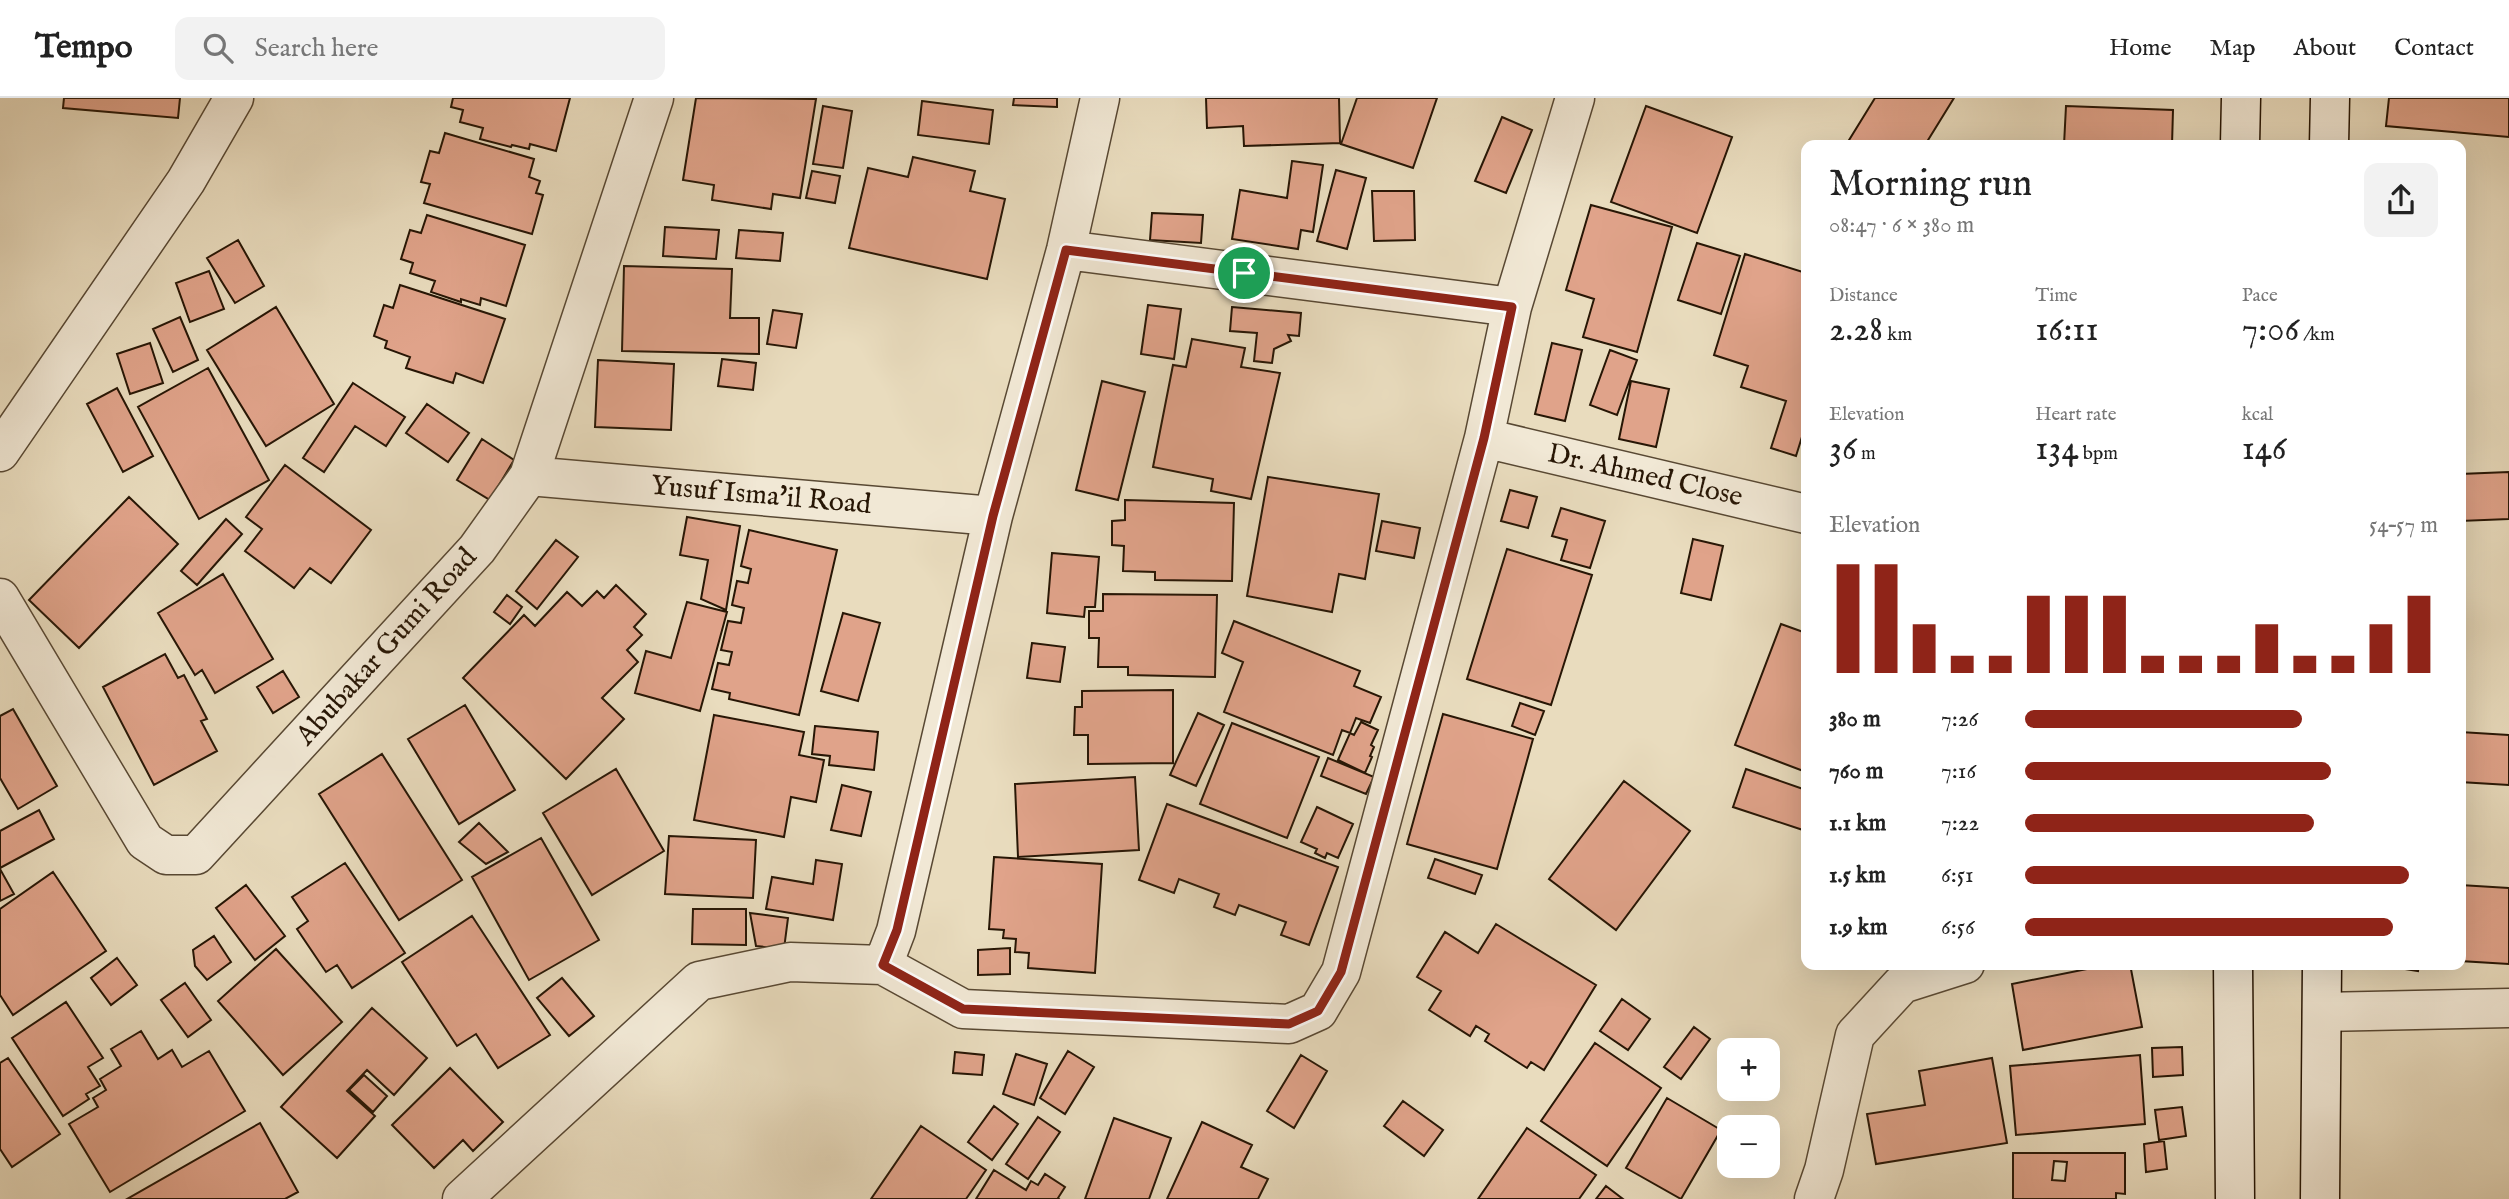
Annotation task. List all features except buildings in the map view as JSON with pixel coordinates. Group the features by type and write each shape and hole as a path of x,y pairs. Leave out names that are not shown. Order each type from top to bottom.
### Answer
{"street":[{"path":"0,452 186,181 234,98"},
{"name":"Abubakar Gumi Road","path":"0,598 145,841 166,855 196,855 477,549 528,476 654,98"},
{"path":"883,965 897,930 993,516 1066,250 1100,98"},
{"path":"461,1199 699,981 790,962 883,965 963,1009 1289,1024 1318,1011 1341,972 1484,438 1512,307 1575,98"},
{"path":"2241,98 2241,140"},
{"path":"2329,140 2330,98"},
{"path":"1066,250 1512,307"},
{"name":"Dr. Ahmed Close","path":"1484,438 1801,513"},
{"name":"Yusuf Isma'il Road","path":"528,476 993,516"},
{"path":"1814,1199 1824,1170 1855,1035 1902,984 1946,970"},
{"path":"2233,970 2235,1199"},
{"path":"2320,1199 2322,970"},
{"path":"2322,1012 2509,1008"}],"route":[{"path":"1066,250 1244,273 1512,307 1484,438 1341,972 1318,1011 1289,1024 963,1009 883,965 897,930 993,516 1066,250"}]}
